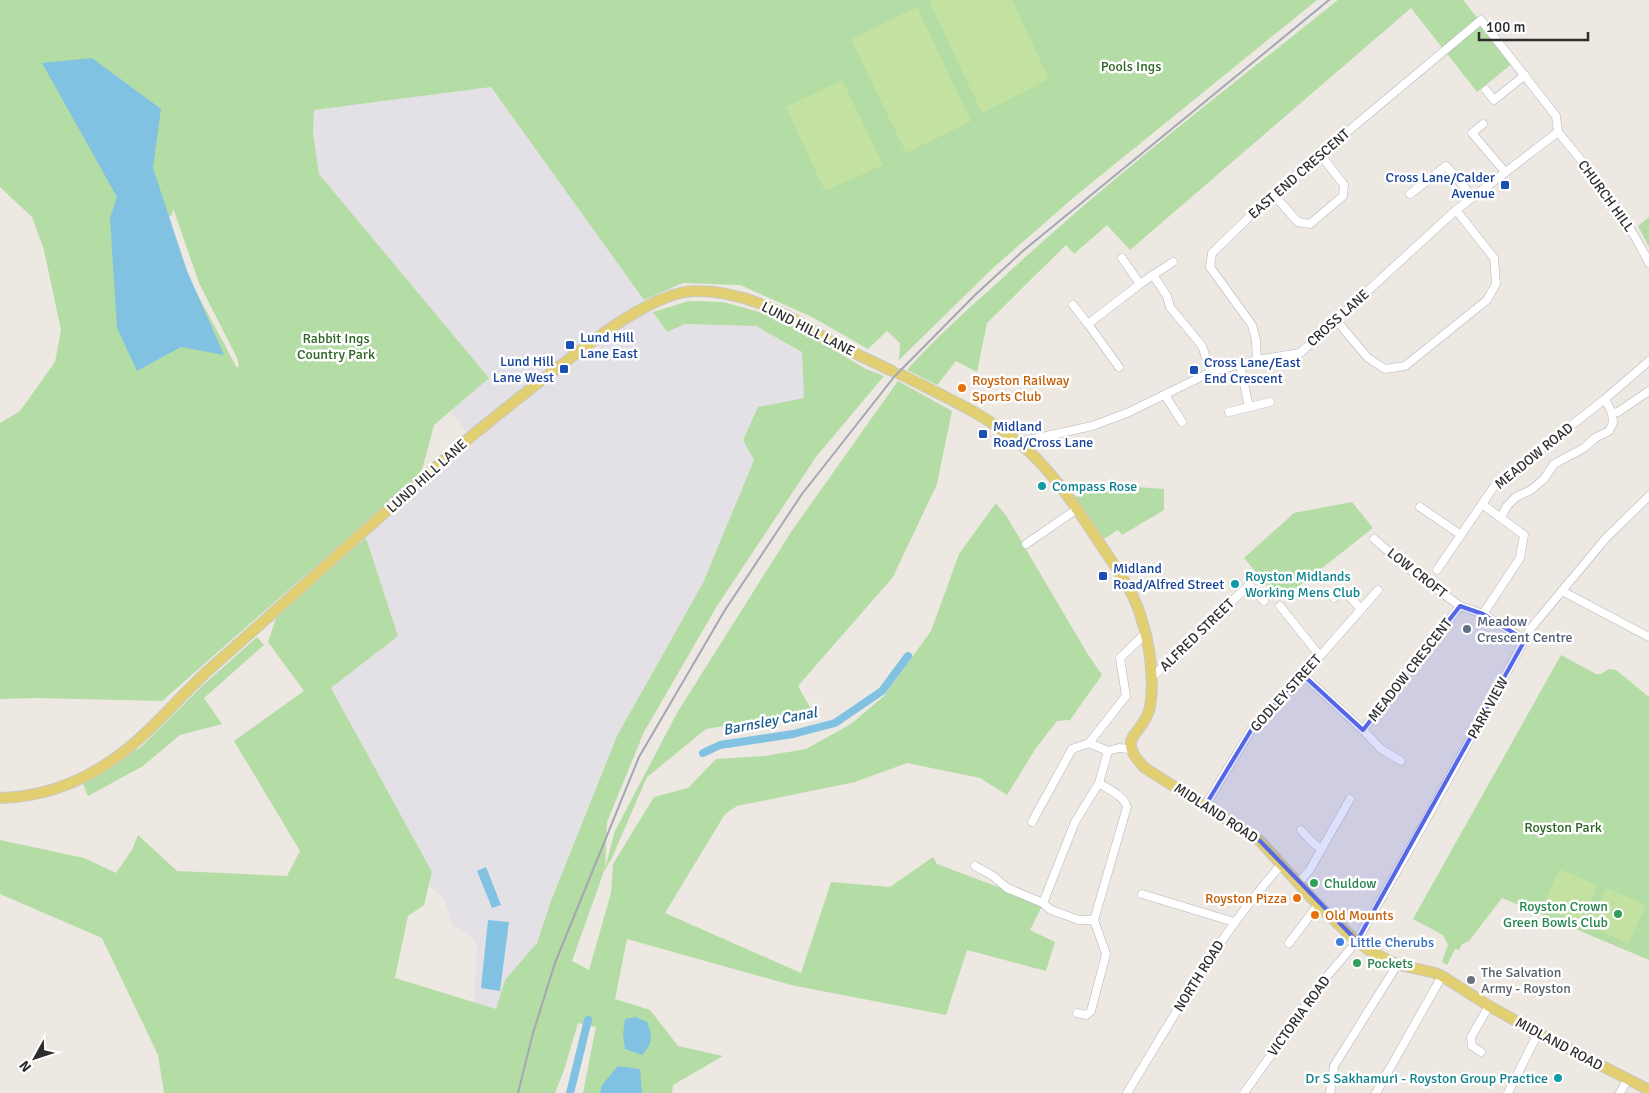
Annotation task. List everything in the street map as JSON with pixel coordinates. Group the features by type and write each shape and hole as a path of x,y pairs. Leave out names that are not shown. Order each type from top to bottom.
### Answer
{"main road":[{"name":"LUND HILL LANE","path":"0,798 18,798 70,784 126,750 209,670 454,450 591,341 650,303 678,293 696,290 732,295 786,315 836,344 950,398 1019,442"},
{"path":"1019,442 1052,476 1077,509 1130,590 1146,633 1152,668 1150,707 1131,741 1130,749"},
{"name":"MIDLAND ROAD","path":"1130,749 1145,768 1254,837 1318,905 1370,951 1396,964 1442,976 1489,1006 1538,1033 1649,1090"}],"street":[{"name":"EAST END CRESCENT","path":"1257,360 1256,340 1252,325 1210,267 1212,253 1273,194 1481,20 1524,75"},
{"path":"1486,90 1494,100 1524,75 1556,116 1558,132"},
{"path":"1483,124 1472,133 1505,172"},
{"name":"CROSS LANE","path":"1019,442 1092,426 1127,413 1211,372 1257,360 1300,353 1456,210 1558,132"},
{"name":"CHURCH HILL","path":"1558,132 1616,206 1649,262"},
{"path":"1273,194 1298,222 1310,224 1343,196 1344,185 1320,154"},
{"path":"1410,194 1446,166 1473,197"},
{"path":"1336,320 1368,358 1385,369 1405,366 1487,300 1496,284 1494,258 1456,210"},
{"path":"1122,258 1140,284"},
{"path":"1088,324 1140,284 1173,262"},
{"path":"1153,275 1167,296 1170,307 1202,346 1211,372"},
{"path":"1073,305 1119,367"},
{"name":"MEADOW ROAD","path":"1438,570 1496,485 1605,399 1649,360"},
{"path":"1240,365 1249,407"},
{"path":"1612,413 1618,412 1649,391"},
{"path":"1164,395 1182,422"},
{"path":"1501,517 1507,506 1516,497 1531,490 1544,479 1554,464 1584,448 1595,438 1609,431 1613,423 1612,413 1605,399"},
{"path":"1229,412 1270,402"},
{"name":"PARK VIEW","path":"1357,941 1531,628 1606,538 1649,496"},
{"path":"1482,504 1524,535 1520,558 1483,614"},
{"path":"1420,507 1461,535"},
{"path":"1026,544 1077,509"},
{"name":"LOW CROFT","path":"1374,539 1409,569 1460,606"},
{"name":"ALFRED STREET","path":"1151,678 1249,585 1264,601"},
{"path":"1334,598 1347,587 1361,609"},
{"name":"GODLEY STREET","path":"1205,806 1253,727 1320,656 1378,590"},
{"path":"1562,591 1649,637"},
{"path":"1280,606 1320,656"},
{"name":"MEADOW CRESCENT","path":"1363,730 1460,606 1483,614 1525,640"},
{"path":"1032,822 1072,748 1089,743 1126,696 1120,658 1146,633"},
{"path":"1302,674 1381,749 1401,761"},
{"path":"1089,743 1108,752 1119,748 1130,749"},
{"path":"1043,903 1075,822 1099,783 1108,752"},
{"path":"1077,1013 1086,1015 1091,1011 1106,954 1094,920 1127,807 1126,802 1122,798 1099,783"},
{"path":"1298,883 1310,871 1350,799"},
{"path":"1300,830 1321,849"},
{"name":"NORTH ROAD","path":"1127,1093 1209,958 1234,922 1281,865"},
{"path":"975,866 993,876 1007,888 1043,903 1051,910 1080,920 1094,920"},
{"path":"1142,894 1234,922"},
{"path":"1289,943 1318,905"},
{"name":"VICTORIA ROAD","path":"1244,1093 1324,980 1357,941"},
{"path":"1330,1093 1334,1066 1396,964"},
{"path":"1376,1093 1442,976"},
{"path":"1481,1052 1472,1046 1471,1037 1489,1006"},
{"path":"1508,1093 1538,1033"},
{"path":"1620,1093 1627,1080"}],"highlighted area":[{"path":"1460,606 1483,614 1525,640 1357,941 1260,841 1205,806 1253,727 1302,674 1363,730"}],"shaded area":[{"path":"491,87 667,332 685,324 756,326 802,352 804,398 758,407 743,439 754,460 703,583 617,736 551,901 537,943 505,980 496,1009 474,1002 477,947 473,938 453,926 444,899 430,887 432,872 331,688 398,636 366,538 474,440 450,412 488,377 319,174 313,132 314,110"}],"green space":[{"path":"0,0 1317,0 1073,198 994,267 899,360 900,343 887,331 868,349 812,317 740,285 683,283 644,300 491,87 314,110 313,132 319,174 489,378 434,425 421,474 162,701 0,699 0,423 20,411 55,362 61,330 44,250 32,217 0,187","holes":["173,208 199,283 237,358 239,366 237,368 192,284 167,217 172,215"]},
{"path":"1012,0 1049,79 982,113 929,1"},
{"path":"1338,0 1463,0 1513,63 1477,92 1411,8 1130,250 1107,225 1074,254 1066,245 987,323 977,372 956,361 937,385 907,370 956,320 1088,202"},
{"path":"917,7 971,121 906,153 851,39"},
{"path":"842,80 883,165 825,191 786,107"},
{"path":"1649,217 1649,247 1638,226"},
{"path":"689,301 723,302 778,317 866,369 884,376 816,457 717,606 644,732 607,822 605,868 615,831 677,713 791,532 898,381 952,411 937,484 893,577 798,686 812,711 706,729 647,777 611,860 604,871 572,961 589,970 611,893 613,864 654,797 688,788 716,759 765,756 806,749 851,724 884,696 931,631 959,554 996,503 1007,517 1087,653 1102,675 1070,720 1057,721 1036,748 1007,795 980,778 907,763 855,782 737,806 725,814 665,913 801,973 831,882 890,887 933,857 937,864 1043,904 1030,930 1055,942 1046,971 967,950 946,1015 791,985 627,939 615,999 650,1010 678,1046 723,1056 673,1085 672,1093 583,1093 596,1027 578,1023 555,1093 164,1093 158,1055 102,938 0,894 0,840 84,858 116,873 132,850 138,835 177,871 287,876 300,851 234,741 304,691 268,642 277,615 366,538 398,636 331,688 432,872 424,905 408,916 395,978 496,1009 505,980 537,943 551,901 617,736 703,583 754,460 743,440 758,407 804,398 802,352 756,326 685,324 667,332 653,312"},
{"path":"1106,486 1164,489 1164,510 1122,535 1118,530 1099,542 1071,500 1092,489"},
{"path":"1352,502 1373,528 1284,598 1279,599 1244,558 1294,513"},
{"path":"257,637 264,645 204,698 222,724 180,735 143,766 88,796 82,782 141,747 202,686"},
{"name":"Royston Park","path":"1561,655 1596,674 1601,674 1609,669 1616,670 1649,697 1649,960 1502,898 1469,941 1462,944 1459,950 1455,949 1447,965 1442,962 1448,945 1443,935 1413,919"},
{"name":"Royston Crown Green Bowls Club","path":"1559,869 1597,885 1582,924 1543,908"},
{"name":"Royston Crown Green Bowls Club","path":"1606,888 1646,905 1629,944 1590,926"}],"water":[{"path":"92,58 161,109 153,168 187,271 224,355 181,347 137,371 117,328 110,218 117,197 42,63"},
{"path":"486,867 501,905 492,908 477,871"},
{"path":"488,920 509,922 500,991 481,988"},
{"path":"636,1017 647,1022 651,1036 650,1044 642,1055 625,1049 623,1034 625,1019"},
{"path":"618,1066 640,1069 642,1093 600,1093 602,1085"}],"waterway":[{"name":"Barnsley Canal","path":"703,753 720,745 793,734 835,723 882,691 908,656"},
{"name":"Barnsley Canal","path":"570,1093 588,1020"}],"railway":[{"path":"518,1093 533,1033 555,963 639,757 725,610 802,494 894,377 975,295 1024,250 1329,0"}],"place":[{"name":"Cross Lane/Calder Avenue","path":"1505,185"},
{"name":"Lund Hill Lane East","path":"570,345"},
{"name":"Lund Hill Lane West","path":"564,369"},
{"name":"Cross Lane/East End Crescent","path":"1194,370"},
{"name":"Royston Railway Sports Club","path":"962,388"},
{"name":"Midland Road/Cross Lane","path":"983,434"},
{"name":"Compass Rose","path":"1042,486"},
{"name":"Midland Road/Alfred Street","path":"1103,576"},
{"name":"Royston Midlands Working Mens Club","path":"1235,584"},
{"name":"Meadow Crescent Centre","path":"1467,629"},
{"name":"Chuldow","path":"1314,883"},
{"name":"Royston Pizza","path":"1297,898"},
{"name":"Royston Crown Green Bowls Club","path":"1618,914"},
{"name":"Old Mounts","path":"1315,915"},
{"name":"Little Cherubs","path":"1340,942"},
{"name":"Pockets","path":"1357,963"},
{"name":"The Salvation Army - Royston","path":"1471,980"},
{"name":"Dr S Sakhamuri - Royston Group Practice","path":"1558,1078"}],"park label":[{"name":"Pools Ings","path":"1131,66"},
{"name":"Rabbit Ings Country Park","path":"336,346"}]}
